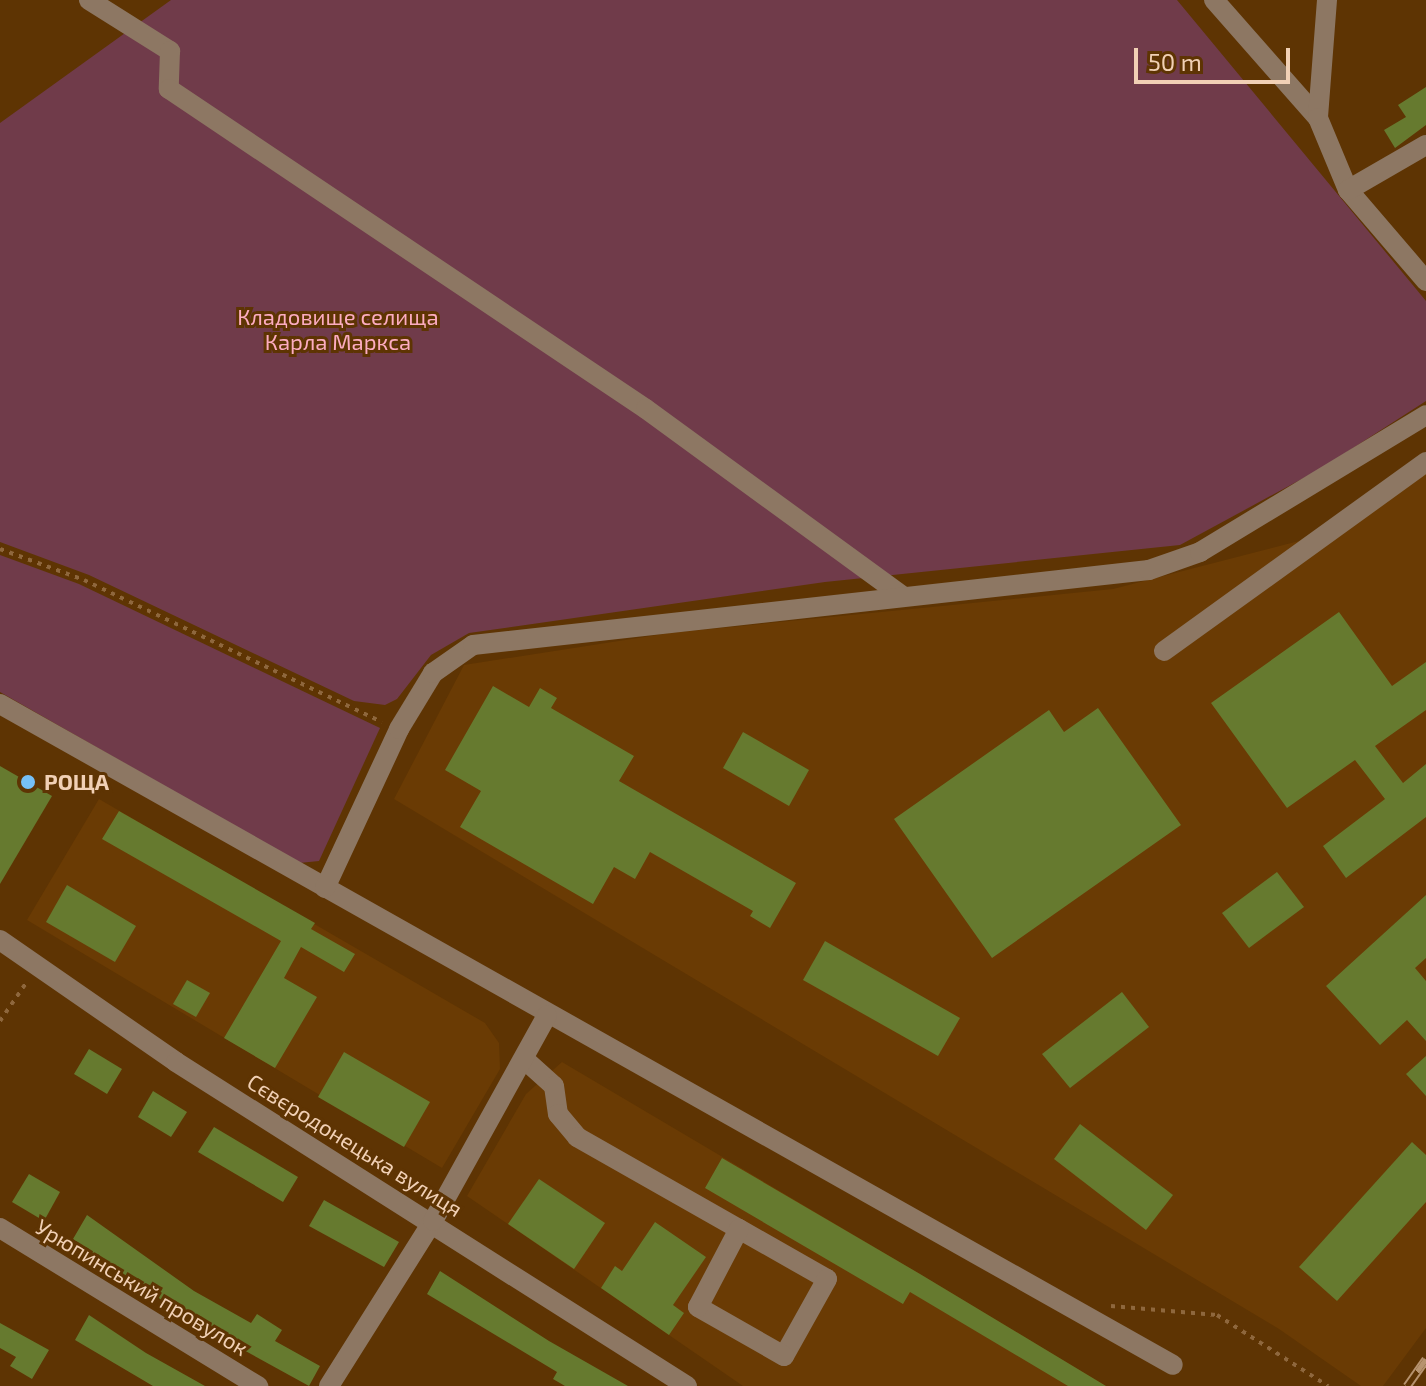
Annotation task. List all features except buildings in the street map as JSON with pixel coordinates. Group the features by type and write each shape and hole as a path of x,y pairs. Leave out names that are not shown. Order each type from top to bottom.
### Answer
{"street":[{"path":"89,0 170,51 169,89 646,409 901,595"},
{"path":"1214,0 1318,118 1348,190 1426,281"},
{"path":"1318,118 1327,0"},
{"path":"1348,190 1426,145"},
{"path":"325,888 399,729 433,673 473,645 901,595 1149,570 1200,552 1426,415"},
{"path":"1164,651 1426,462"},
{"path":"0,704 547,1015 1173,1365"},
{"name":"Сєвєродонецька вулиця","path":"0,940 36,968 687,1386"},
{"path":"329,1386 433,1221 547,1015"},
{"path":"524,1059 554,1086 565,1127 827,1279 784,1356 698,1307 739,1229"},
{"name":"Урюпинський провулок","path":"0,1228 258,1386"}],"path":[{"path":"0,549 84,580 399,729"},
{"path":"0,1021 36,968"},
{"path":"1108,1305 1217,1315 1328,1386"}],"shaded area":[{"path":"1426,456 1426,1328 1383,1386 1361,1386 1279,1329 394,799 464,665 670,633 1113,589 1299,541"},
{"path":"99,799 485,1023 499,1043 500,1069 442,1168 27,920"},
{"path":"562,1062 1106,1386 743,1386 467,1196 526,1094"}],"green space":[{"name":"Кладовище селища Карла Маркса","path":"171,0 1177,0 1426,301 1426,401 1322,468 1180,545 825,582 469,633 431,655 397,699 385,705 354,701 89,575 0,542 0,123"},
{"path":"0,555 79,584 380,728 319,861 299,863 0,692"}],"railway":[{"path":"1407,1386 1426,1359"}],"place":[{"name":"РОЩА","path":"28,782"}]}
